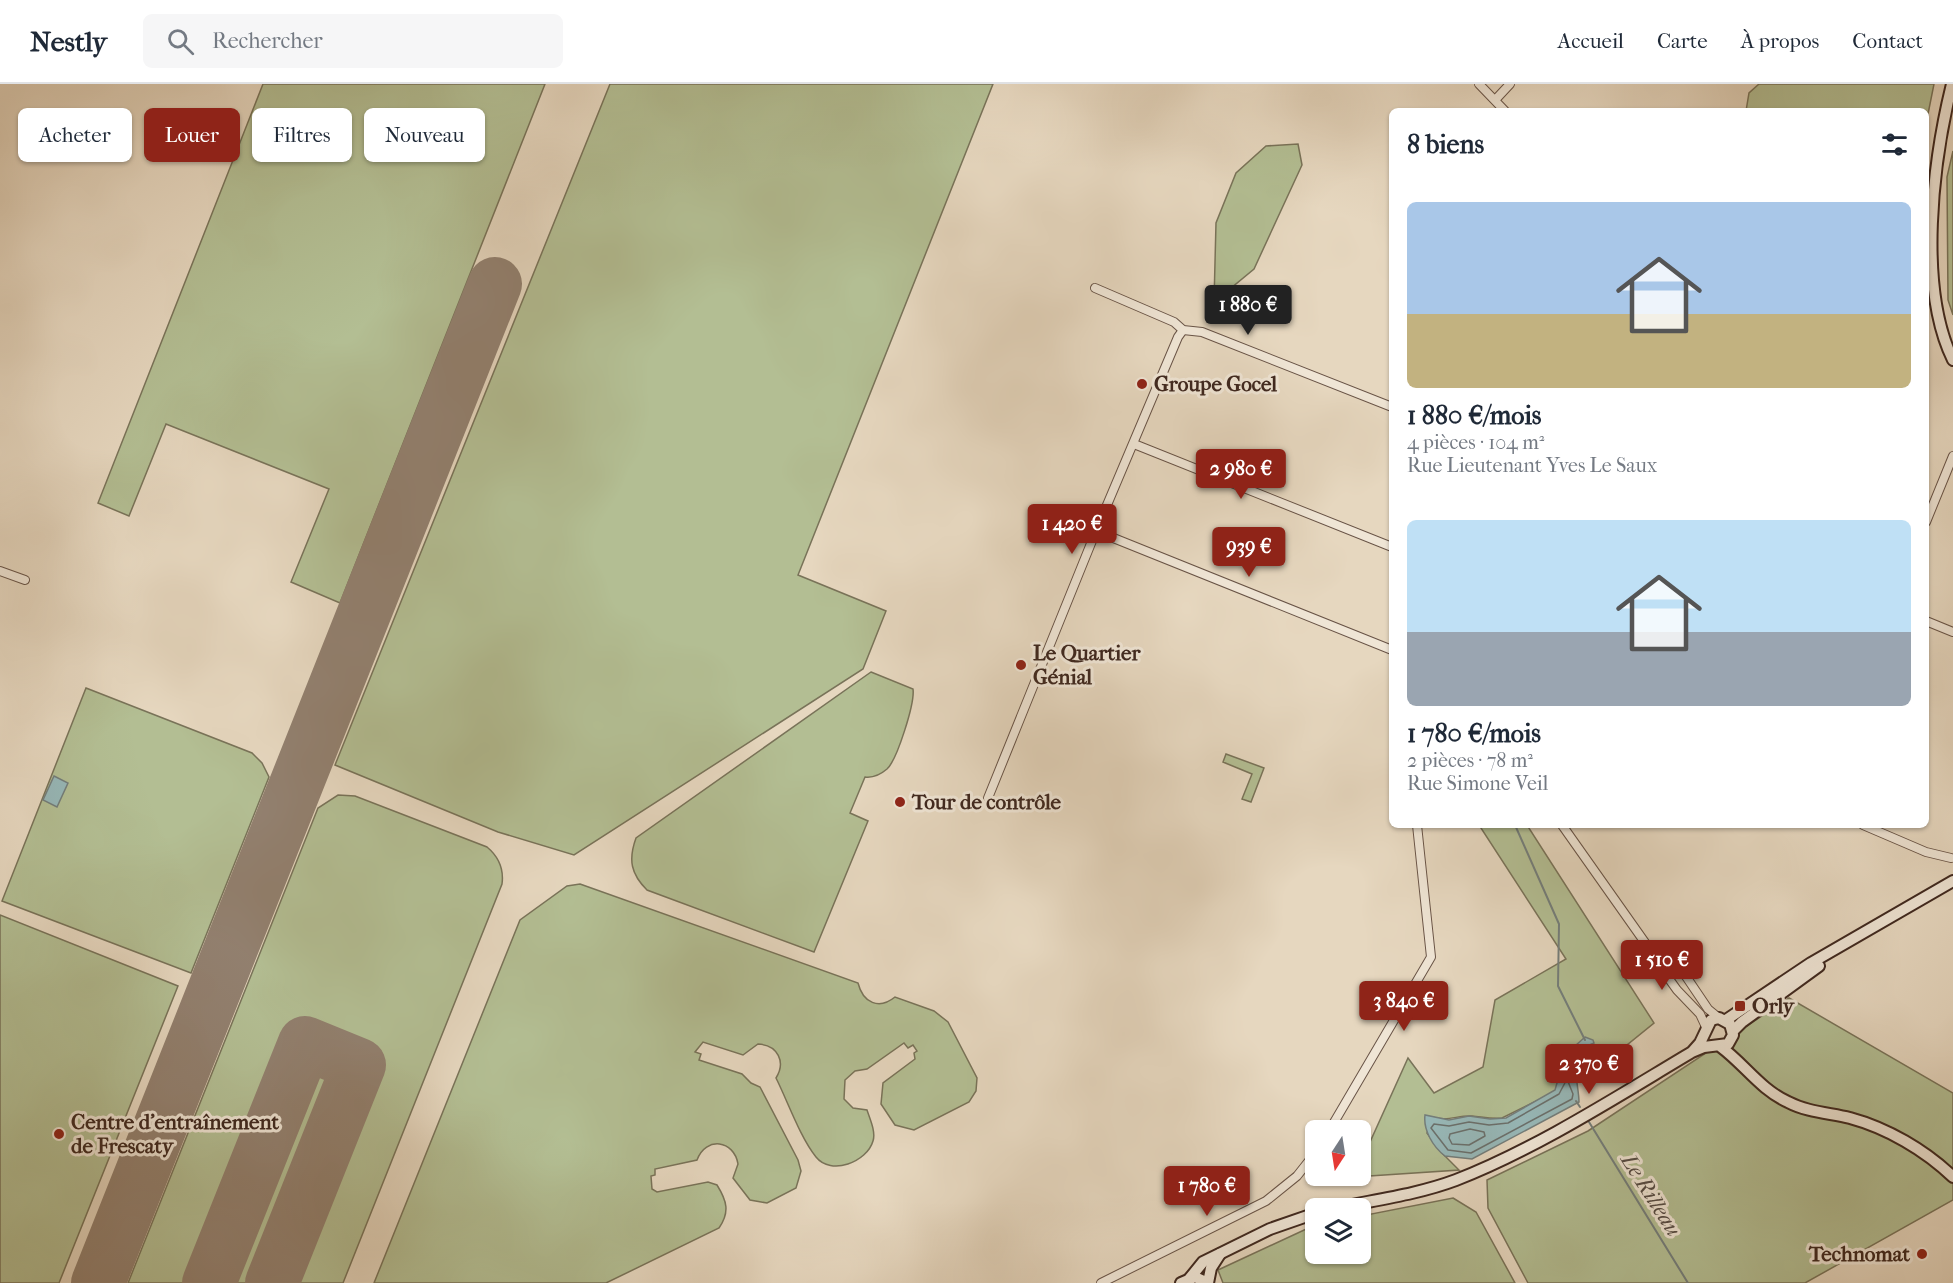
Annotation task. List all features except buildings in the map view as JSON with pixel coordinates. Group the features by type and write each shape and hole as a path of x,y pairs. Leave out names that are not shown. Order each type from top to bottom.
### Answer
{"main road":[{"path":"1952,84 1939,141 1932,208 1936,303 1941,330 1953,360"},
{"path":"1692,1052 1711,1020 1723,1019 1810,963 1840,948 1953,881"},
{"path":"1371,1202 1410,1194 1457,1180 1528,1146 1692,1052 1717,1046 1840,948"},
{"path":"1723,1019 1733,1034 1738,1060"},
{"path":"1706,1031 1717,1046 1738,1060 1757,1081 1787,1102 1877,1128 1911,1145 1953,1177"},
{"path":"1185,1280 1203,1262 1270,1229 1305,1217"},
{"path":"1185,1280 1201,1278 1209,1283 1211,1268 1222,1252"}],"street":[{"path":"1479,84 1503,108"},
{"path":"1496,99 1510,84"},
{"path":"1095,288 1174,322 1183,330 1202,332 1389,406"},
{"path":"988,798 1096,531 1178,337 1183,330"},
{"path":"1134,444 1389,546"},
{"path":"1929,515 1953,456"},
{"path":"1096,531 1389,649"},
{"path":"0,571 25,580"},
{"path":"1929,622 1953,632"},
{"path":"1335,1120 1431,957 1417,828"},
{"path":"1564,828 1668,978 1700,1014 1706,1031"},
{"path":"1870,828 1926,852 1950,858"},
{"path":"1646,944 1681,969 1708,1008 1723,1019"},
{"path":"1668,978 1681,969"},
{"path":"1101,1283 1266,1201 1297,1176 1305,1166"}],"green space":[{"path":"263,84 545,84 340,603 291,582 329,489 166,424 129,516 98,503 232,162 240,162 240,142 252,112 252,162 352,162 352,108 254,108"},
{"path":"610,84 993,84 798,575 886,611 863,669 574,855 498,832 335,765"},
{"path":"1759,84 1934,84 1929,109 1746,108 1749,93"},
{"path":"1298,144 1302,165 1254,269 1214,302 1216,223 1236,173 1266,146"},
{"path":"1953,151 1953,315 1948,300 1947,177"},
{"path":"871,672 913,689 911,706 891,764 879,774 865,777 850,813 868,821 814,952 647,890 637,878 632,866 632,853 636,838"},
{"path":"86,688 252,753 262,763 269,777 191,973 2,901"},
{"path":"1226,754 1264,768 1251,802 1242,799 1252,774 1223,762"},
{"path":"338,795 355,796 487,847 495,855 502,873 502,884 343,1283 128,1283 318,808"},
{"path":"1481,828 1529,828 1654,1023 1591,1074 1502,1118 1467,1116 1443,1119 1432,1117 1427,1133 1441,1152 1459,1170 1371,1176 1371,1140 1408,1058 1434,1093 1483,1067 1495,1000 1566,959"},
{"path":"580,884 858,983 860,990 872,1002 883,1003 895,997 934,1011 948,1022 977,1078 976,1091 969,1102 914,1130 895,1125 881,1104 883,1083 915,1059 914,1053 917,1051 913,1045 908,1048 904,1043 867,1069 855,1071 845,1080 844,1099 853,1108 867,1110 874,1137 864,1155 848,1164 830,1165 816,1157 799,1130 776,1078 780,1060 771,1047 758,1044 743,1055 703,1042 695,1052 701,1054 699,1060 742,1074 751,1083 760,1087 798,1160 801,1171 796,1188 767,1203 750,1200 733,1178 738,1164 735,1156 726,1146 713,1144 701,1152 697,1160 655,1169 655,1175 651,1176 652,1189 657,1192 708,1182 717,1185 726,1206 725,1217 719,1228 606,1283 374,1283 520,920 567,886"},
{"name":"Centre d'entraînement de Frescaty","path":"0,915 178,986 59,1283 0,1283"},
{"path":"1789,998 1953,1093 1953,1200 1805,1283 1528,1283 1488,1208 1487,1180 1588,1131"},
{"path":"1453,1198 1476,1212 1515,1283 1223,1283 1218,1270 1305,1230 1305,1264 1371,1264 1371,1214"}],"water":[{"path":"54,776 68,783 57,807 43,800"},
{"path":"1585,1037 1593,1040 1594,1043 1585,1048 1577,1061 1576,1078 1579,1102 1472,1159 1445,1156 1433,1143 1427,1132 1425,1115 1449,1120 1469,1116 1490,1119 1506,1118 1555,1090 1565,1055"}],"waterway":[{"name":"Le Rilleau","path":"1516,828 1559,924 1558,986 1585,1040"},
{"name":"Le Rilleau","path":"1576,1101 1580,1107"},
{"name":"Le Rilleau","path":"1589,1122 1688,1283"}],"runway":[{"path":"98,1283 495,284"},
{"path":"209,1283 305,1043 359,1065 272,1283"}],"place":[{"name":"Groupe Gocel","path":"1142,384"},
{"name":"Le Quartier Génial","path":"1021,665"},
{"name":"Tour de contrôle","path":"900,802"},
{"name":"Orly","path":"1740,1006"},
{"name":"Centre d'entraînement de Frescaty","path":"59,1134"},
{"name":"Technomat","path":"1922,1254"}]}
